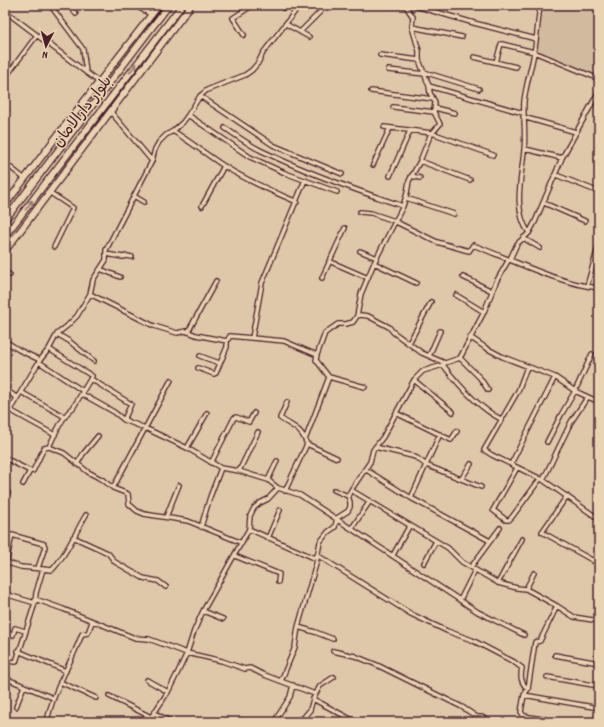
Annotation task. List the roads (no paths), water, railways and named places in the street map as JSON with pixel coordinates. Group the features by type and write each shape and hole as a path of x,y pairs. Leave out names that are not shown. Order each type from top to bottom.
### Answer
{"main road":[{"path":"5,205 159,5"},
{"name":"بلوار دارالامان","path":"5,236 182,5"},
{"path":"5,251 191,5"},
{"path":"168,6 182,16"},
{"name":"بلوار دارالامان","path":"5,220 168,6"}],"street":[{"path":"50,5 83,49 86,72"},
{"path":"69,5 76,14"},
{"path":"134,5 152,15"},
{"path":"244,35 233,18 253,5"},
{"path":"5,418 57,334 77,316 90,294 93,280 106,260 106,250 152,161 155,149 159,142 173,131 188,115 200,96 207,90 245,75 252,70 258,63 263,52 300,5"},
{"path":"365,387 329,377 316,360 317,355 325,333 338,324 353,322 357,316 361,294 394,221 403,206 411,176 420,161 432,133 440,124 434,110 435,102 430,93 429,86 419,60 419,51 412,27 413,16 405,6 389,5"},
{"path":"412,5 536,39"},
{"path":"529,233 520,208 519,188 525,149 523,115 526,87 534,52 540,5"},
{"path":"5,11 99,82"},
{"path":"301,31 321,11"},
{"path":"286,24 301,31 309,37"},
{"path":"412,27 462,37"},
{"path":"6,75 37,35"},
{"path":"496,62 501,44 534,52 599,79"},
{"path":"380,55 419,60"},
{"path":"474,57 516,67"},
{"path":"388,70 424,73 479,89"},
{"path":"429,86 576,132"},
{"path":"371,91 433,99"},
{"path":"281,680 295,647 298,628 316,564 320,542 334,527 337,518 348,511 350,507 348,496 350,490 370,462 373,450 383,437 414,380 423,371 460,358 508,261 518,244 529,233 544,203 562,158 594,103 599,91"},
{"path":"200,96 273,145 342,174"},
{"path":"393,107 455,113"},
{"path":"110,111 152,161"},
{"path":"188,115 250,156 285,173 337,192"},
{"path":"384,127 432,133 493,155"},
{"path":"225,128 260,151 284,162 403,206"},
{"path":"373,165 390,128"},
{"path":"173,131 192,142 224,166 255,184 297,202"},
{"path":"390,176 410,131"},
{"path":"525,149 562,158"},
{"path":"420,161 470,180"},
{"path":"5,163 25,179"},
{"path":"202,206 224,166"},
{"path":"556,175 599,192"},
{"path":"411,176 420,178"},
{"path":"252,338 262,284 305,180"},
{"path":"49,192 73,208 54,247"},
{"path":"134,196 144,202"},
{"path":"406,198 454,214"},
{"path":"544,203 585,221"},
{"path":"360,212 371,213 394,221 441,243 469,251 473,245 539,271 587,286 599,288"},
{"path":"322,278 345,228"},
{"path":"523,238 540,248"},
{"path":"587,286 599,244"},
{"path":"360,251 377,258"},
{"path":"106,254 132,257"},
{"path":"329,261 368,278"},
{"path":"374,263 416,283"},
{"path":"100,269 120,277"},
{"path":"5,271 10,275"},
{"path":"463,277 492,291"},
{"path":"188,332 216,281"},
{"path":"90,294 154,326 177,333 186,331 196,335 227,341"},
{"path":"456,295 484,312"},
{"path":"409,342 431,302"},
{"path":"357,316 368,316 380,321 422,352 444,364 455,380 486,411 500,419"},
{"path":"429,356 440,330"},
{"path":"57,334 69,341 94,361"},
{"path":"198,368 215,374 227,347 227,341 230,336 284,341 317,355"},
{"path":"470,337 503,357 555,377 587,398 599,402"},
{"path":"5,341 40,361 82,392 124,420 146,428 187,448 221,468 239,471 268,480 278,488 300,495 478,612 524,635"},
{"path":"49,349 92,376 91,379 131,404 124,420"},
{"path":"547,442 575,391 592,354"},
{"path":"200,356 219,363"},
{"path":"460,358 480,378 488,390"},
{"path":"527,367 518,391 500,419 484,450 517,468 542,479 599,519"},
{"path":"285,491 306,442 329,377"},
{"path":"511,464 555,377"},
{"path":"49,448 65,418 91,379"},
{"path":"113,488 171,380"},
{"path":"414,380 453,412"},
{"path":"5,389 17,398"},
{"path":"21,392 65,418"},
{"path":"517,468 493,510 506,520 509,520 512,517 542,479 571,422 587,398"},
{"path":"287,402 280,418 295,427 304,437 306,442 337,458"},
{"path":"10,410 55,435"},
{"path":"187,448 207,413"},
{"path":"212,463 234,418 236,417 250,422 254,413"},
{"path":"396,413 452,440 457,431"},
{"path":"239,471 258,432"},
{"path":"411,498 440,434"},
{"path":"77,464 98,436"},
{"path":"375,447 412,456 426,465 462,478 481,487"},
{"path":"23,484 30,471 34,470 44,448 49,448 64,453 88,472 104,480 113,488 128,494 129,504 137,511 144,514 188,521 242,543"},
{"path":"5,458 30,471"},
{"path":"268,480 277,461"},
{"path":"462,478 471,464"},
{"path":"201,527 221,468"},
{"path":"365,469 411,498 490,541"},
{"path":"166,517 179,485"},
{"path":"148,722 168,692 188,653 194,631 203,611 249,530 250,516 254,508 268,499 278,488"},
{"path":"334,490 348,496"},
{"path":"350,490 448,548 462,562 498,583 526,589 574,617 599,621"},
{"path":"567,496 542,532 599,564"},
{"path":"352,528 370,501"},
{"path":"268,538 280,510"},
{"path":"38,568 45,547 44,544 12,535 6,562 21,567 52,570 62,558 86,515"},
{"path":"393,555 410,525"},
{"path":"471,567 500,528"},
{"path":"249,530 312,557 316,558 317,555"},
{"path":"73,537 108,553 115,562 143,578 158,581 166,587"},
{"path":"498,583 522,539"},
{"path":"424,563 436,541"},
{"path":"593,561 599,553"},
{"path":"317,555 410,614 447,631 472,640 514,662 522,668 522,684 528,689"},
{"path":"235,556 279,574 278,582"},
{"path":"5,672 8,661 16,662 18,651 35,601 42,569"},
{"path":"460,600 475,570"},
{"path":"526,589 534,573"},
{"path":"5,594 63,609 92,622 135,638 149,639 188,653 222,661 245,669 250,668 315,694"},
{"path":"557,606 540,641 535,642 528,689 524,695 521,712 524,716 560,722"},
{"path":"203,611 223,619"},
{"path":"47,722 53,698 60,682 82,634 87,634 92,622"},
{"path":"5,631 13,634 16,628 25,632"},
{"path":"298,628 334,639"},
{"path":"18,651 66,671"},
{"path":"333,651 356,656 377,665 462,707 477,717 482,717 490,722"},
{"path":"555,655 599,663"},
{"path":"295,722 304,717 310,710 315,694 320,686 334,677"},
{"path":"547,677 599,686"},
{"path":"5,678 53,698"},
{"path":"147,680 168,692"},
{"path":"60,682 96,698"},
{"path":"274,722 290,697 293,685"},
{"path":"16,707 24,686"},
{"path":"524,695 599,708"},
{"path":"109,696 172,722"},
{"path":"313,699 356,722"},
{"path":"304,717 314,722"}]}
